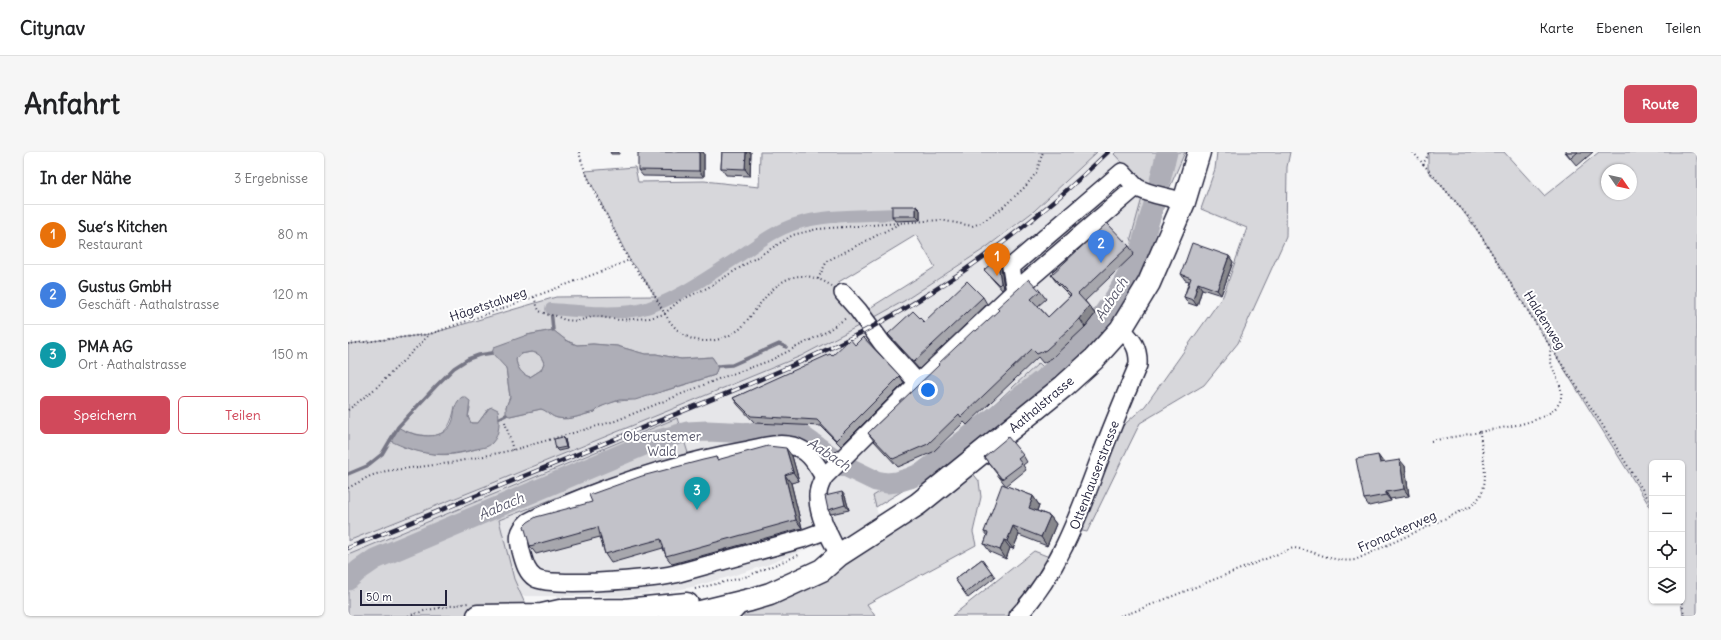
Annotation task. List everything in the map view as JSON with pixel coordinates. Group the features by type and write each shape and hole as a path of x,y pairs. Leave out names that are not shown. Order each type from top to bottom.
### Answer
{"main road":[{"name":"Aathalstrasse","path":"478,616 542,616 560,611 606,611 674,614 731,610 822,570 840,555 918,504 967,466 1094,359 1121,328 1149,283 1175,200 1200,152"},
{"name":"Aathalstrasse","path":"674,614 693,603 733,593 769,581 816,560 840,555"}],"street":[{"path":"840,555 827,530 818,500 818,490 827,474 918,383 1015,291 1011,267 1122,172 1141,190 1175,200"},
{"path":"843,294 858,310 882,343 918,383"},
{"name":"Ottenhauserstrasse","path":"1018,616 1043,582 1073,529 1138,365 1137,347 1131,338 1121,328"},
{"path":"827,474 810,456 792,446 771,446 739,452 701,460 598,491 528,522 521,529 518,537 525,564 528,571 534,578 544,582 594,582 655,578 674,574 805,538 827,530"}],"path":[{"path":"579,152 585,172 629,260 640,272 664,314 673,326 690,338 701,341 719,339 735,332 741,328 764,298 778,284 794,277 810,276 831,285 843,294"},
{"path":"534,297 539,311 565,320 578,321 595,316 619,320 650,318 664,314 679,301 706,288 793,235 817,229 940,220 972,226 980,223 1001,209 1025,187 1036,173 1043,152"},
{"name":"Haldenweg","path":"1413,152 1423,166 1471,220 1551,348 1600,420 1649,500"},
{"path":"1423,166 1429,152"},
{"path":"818,279 827,260 900,224"},
{"name":"Hägetstalweg","path":"348,344 430,334 534,297 629,260"},
{"path":"348,488 370,476 386,471 450,463 513,450 616,421 721,378 769,361 833,328"},
{"path":"348,410 376,388 430,334"},
{"path":"1430,441 1538,419 1556,409 1561,401 1562,392 1549,355 1551,348"},
{"path":"505,422 513,450"},
{"name":"Fronackerweg","path":"1120,616 1293,548 1306,549 1333,560 1355,560 1462,512 1477,500 1484,487 1480,432"},
{"path":"1683,604 1684,616"}],"shaded area":[{"path":"1097,152 1116,152 1115,154 1145,187 1131,238 1138,256 1094,322 1044,369 1039,363 937,457 873,496 882,529 850,549 816,545 767,565 732,576 692,587 665,592 623,596 521,596 514,579 499,520 599,481 688,454 348,555 348,541 801,356 904,301 958,267 1008,232 1034,211"},
{"path":"553,330 567,341 577,345 593,344 617,346 645,354 656,354 681,359 712,357 718,366 715,375 635,400 619,400 600,407 595,412 577,417 568,419 558,418 541,409 510,416 506,415 506,407 510,397 506,368 492,353 494,347 527,335","holes":["531,352 539,355 544,363 541,370 530,377 520,370 516,358 521,354"]},
{"path":"462,397 465,397 470,401 468,417 471,423 478,423 489,408 492,407 498,410 499,423 497,436 488,446 450,454 430,454 410,449 389,440 398,427 404,431 428,436 444,432 453,420 456,405"}],"green space":[{"path":"760,152 1097,152 1034,211 984,249 904,301 801,356 348,541 348,344 430,334 556,297 655,296 640,272 629,259 585,171 635,167 638,182 704,181 759,187","holes":["916,235 935,267 865,311 837,283","553,330 567,341 577,345 593,344 617,346 645,354 656,354 681,359 712,357 718,366 715,375 638,399 612,402 600,407 595,412 577,417 568,419 558,418 541,409 510,416 506,407 510,397 506,368 527,335","455,406 470,408 468,417 471,423 478,423 489,408 499,422 495,435 490,442 482,447 469,451 443,455 420,452 403,447 404,431 414,434 431,436 438,435 449,426"]},
{"path":"1116,152 1185,152 1163,203 1154,234 1143,263 1109,319 1096,336 1049,382 922,479 876,507 873,496 937,457 1039,363 1045,369 1094,322 1138,256 1131,238 1145,187 1114,154"},
{"path":"1217,152 1290,152 1287,167 1286,237 1238,343 1204,385 1140,423 1087,532 1073,529 1107,440 1145,406 1223,296 1247,228 1201,209 1215,169"},
{"path":"1429,152 1504,152 1544,196 1599,152 1697,152 1697,616 1683,616 1681,604 1685,604 1685,460 1649,460 1649,505 1482,237 1457,203 1428,171"},
{"path":"531,352 539,355 544,363 541,370 530,377 520,370 516,358 521,354"},
{"name":"Oberustemer Wald","path":"677,418 688,453 599,481 499,520 514,579 526,606 478,616 348,616 348,555"},
{"path":"967,466 979,481 981,497 973,532 976,545 867,604 875,616 735,616"},
{"path":"1034,551 1057,560 1018,616 952,616"}],"building":[{"path":"638,152 699,152 699,171 638,170"},
{"path":"722,152 746,152 745,169 721,168"},
{"path":"1566,152 1578,152 1571,158"},
{"path":"892,206 916,206 916,216 892,216"},
{"path":"1107,223 1129,246 1078,294 1089,306 1080,319 1046,350 1037,354 1032,349 961,417 959,414 928,444 893,459 868,433 974,330 976,331 999,310 997,308 1029,279 1040,291 1031,299 1048,317 1071,295 1051,275"},
{"path":"1192,243 1229,256 1217,290 1198,283 1193,300 1184,297 1191,278 1181,274"},
{"path":"995,260 998,263 1001,283 999,285 984,270"},
{"path":"967,281 983,297 914,362 888,334 913,311 924,322"},
{"path":"863,337 900,376 836,440 817,420 751,416 733,398 830,354 832,356 850,339 855,345"},
{"path":"563,437 566,447 556,449 554,439"},
{"path":"1008,437 1023,455 1018,459 1022,464 1002,479 984,457"},
{"path":"768,446 786,448 793,472 785,475 796,520 666,556 661,539 605,554 598,527 530,546 524,526 536,517 592,502 589,495 642,476 716,457 717,460"},
{"path":"1378,455 1380,463 1400,460 1404,489 1386,492 1386,495 1364,499 1356,459"},
{"path":"1002,484 1033,496 1029,508 1050,516 1041,537 1013,526 1007,541 1004,540 1000,550 984,544 988,533 984,532"},
{"path":"842,492 845,505 828,510 825,496"},
{"path":"982,559 992,573 965,593 955,579"}],"waterway":[{"name":"Aabach","path":"348,580 375,559 651,442 687,432 707,431 801,435 845,466 876,481 887,483 897,482 922,473 1047,376 1067,357 1101,317 1116,296 1138,257 1155,201 1167,152"},
{"path":"551,309 617,312 639,310 651,307 688,289 764,239 787,227 819,218 895,214"},
{"path":"551,309 553,330"},
{"path":"718,366 732,365 779,344 786,347"},
{"path":"348,474 367,466 382,454 398,427 454,368 468,359 479,355 492,353"},
{"path":"500,418 506,415"},
{"path":"814,443 818,438"}],"railway":[{"path":"348,548 756,381 844,342 936,290 996,248 1053,202 1108,152"}],"place":[{"name":"Gustus GmbH","path":"1101,263"},
{"name":"Sue‘s Kitchen","path":"997,276"},
{"name":"PMA AG","path":"697,510"}]}
